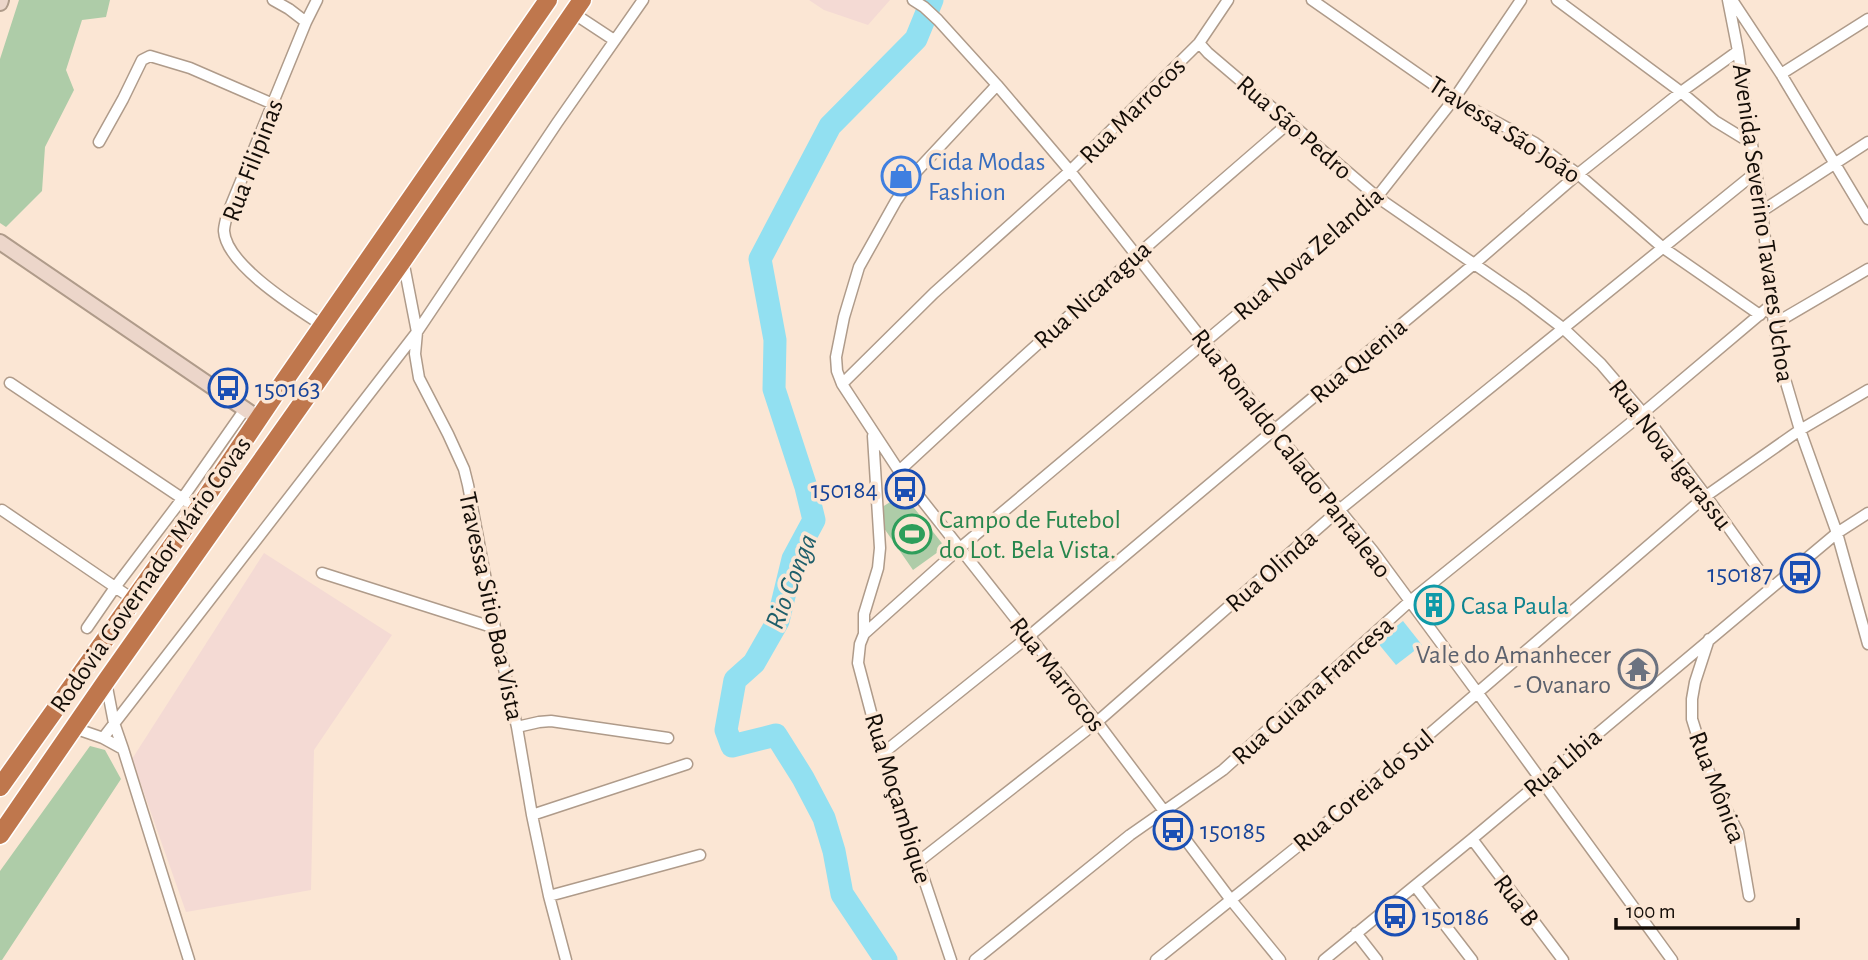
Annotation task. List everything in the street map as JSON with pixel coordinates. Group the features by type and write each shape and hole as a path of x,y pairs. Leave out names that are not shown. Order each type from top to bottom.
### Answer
{"highway":[{"name":"Rodovia Governador Mário Covas","path":"0,787 198,509 252,414 322,325 548,0"},
{"name":"Rodovia Governador Mário Covas","path":"0,835 578,7"}],"main road":[{"path":"0,242 252,414"}],"street":[{"path":"272,0 306,22"},
{"name":"Rua Filipinas","path":"317,0 227,215 224,233 230,247 245,267 267,288 322,325"},
{"path":"103,738 417,332 643,0"},
{"name":"Rua Ronaldo Calado Pantaleao","path":"913,0 938,20 1070,171 1373,551 1672,960"},
{"name":"Rua Marrocos","path":"842,384 934,293 1070,171 1199,43 1228,0"},
{"name":"Travessa São João","path":"1312,0 1454,99 1535,143 1578,174 1662,247 1760,315"},
{"name":"Rua Nova Zelandia","path":"864,634 960,548 1377,197 1454,99 1521,0"},
{"path":"1557,0 1681,92 1714,121 1751,143"},
{"path":"1730,0 1781,74 1868,219"},
{"name":"Avenida Severino Tavares Uchoa","path":"1730,0 1762,211 1771,305 1782,369 1836,533 1868,644"},
{"path":"578,7 614,40"},
{"path":"1781,74 1868,19"},
{"name":"Rua São Pedro","path":"1199,43 1377,197 1564,329"},
{"name":"Rua Quenia","path":"883,754 1028,637 1578,174 1681,92 1738,51"},
{"path":"99,142 145,57 150,56 190,68 273,104"},
{"name":"Rua Marrocos","path":"997,85 915,173 859,267 844,317 836,357 837,371 842,384 898,471 1097,722 1231,900 1280,960"},
{"name":"Rua Nicaragua","path":"898,471 1020,358 1290,122"},
{"path":"1762,211 1868,142"},
{"name":"Rua Olinda","path":"918,862 1097,722 1339,510 1755,173"},
{"name":"Travessa Sitio Boa Vista","path":"403,260 417,332 415,354 419,378 464,469 517,727 532,815 566,960"},
{"path":"1774,324 1868,269"},
{"name":"Rua Guiana Francesa","path":"975,960 1092,864 1223,770 1409,602 1643,413 1771,305"},
{"name":"Rua Nova Igarassu","path":"1564,329 1601,364 1643,413 1771,587"},
{"path":"10,383 198,509"},
{"name":"Rua Coreia do Sul","path":"1156,960 1318,830 1706,496 1800,430 1868,390"},
{"path":"87,628 182,499 252,414"},
{"name":"Rua Moçambique","path":"873,433 880,548 878,568 864,614 864,634 858,663 883,754 951,960"},
{"path":"2,510 134,600"},
{"name":"Rua Libia","path":"1324,960 1836,533 1868,513"},
{"path":"323,573 495,628"},
{"name":"Rua Mônica","path":"1709,638 1695,682 1692,719 1716,790 1738,832 1749,896"},
{"path":"106,681 114,723 190,960"},
{"path":"517,727 551,722 668,738"},
{"path":"74,728 103,738 123,749"},
{"path":"532,815 687,764"},
{"name":"Rua B","path":"1472,839 1563,960"},
{"path":"549,896 700,855"},
{"path":"1415,886 1472,960"},
{"path":"1356,933 1377,960"}],"shaded area":[{"path":"809,0 890,0 868,25 824,10"},
{"path":"264,553 392,635 314,750 311,890 186,912 132,759"}],"green space":[{"path":"19,0 110,0 106,17 82,20 66,70 74,90 45,147 42,191 6,227 0,223 0,59"},
{"name":"Campo de Futebol do Lot. Bela Vista.","path":"903,494 945,547 913,570 879,521 879,509"},
{"path":"90,746 105,750 121,779 0,960 0,871"}],"water":[{"path":"1403,621 1422,645 1396,665 1377,642"}],"waterway":[{"name":"Rio Conga","path":"886,960 842,894 834,851 824,818 776,735 732,746 726,730 735,680 754,663 778,621 793,559 814,520 774,389 775,340 760,259 830,126 916,39 932,0"}],"place":[{"name":"Cida Modas Fashion","path":"901,176"},
{"name":"150163","path":"228,388"},
{"name":"150184","path":"905,489"},
{"name":"Campo de Futebol do Lot. Bela Vista.","path":"912,534"},
{"name":"150187","path":"1800,573"},
{"name":"Casa Paula","path":"1434,605"},
{"name":"Vale do Amanhecer - Ovanaro","path":"1638,669"},
{"name":"150185","path":"1173,830"},
{"name":"150186","path":"1395,916"}]}
